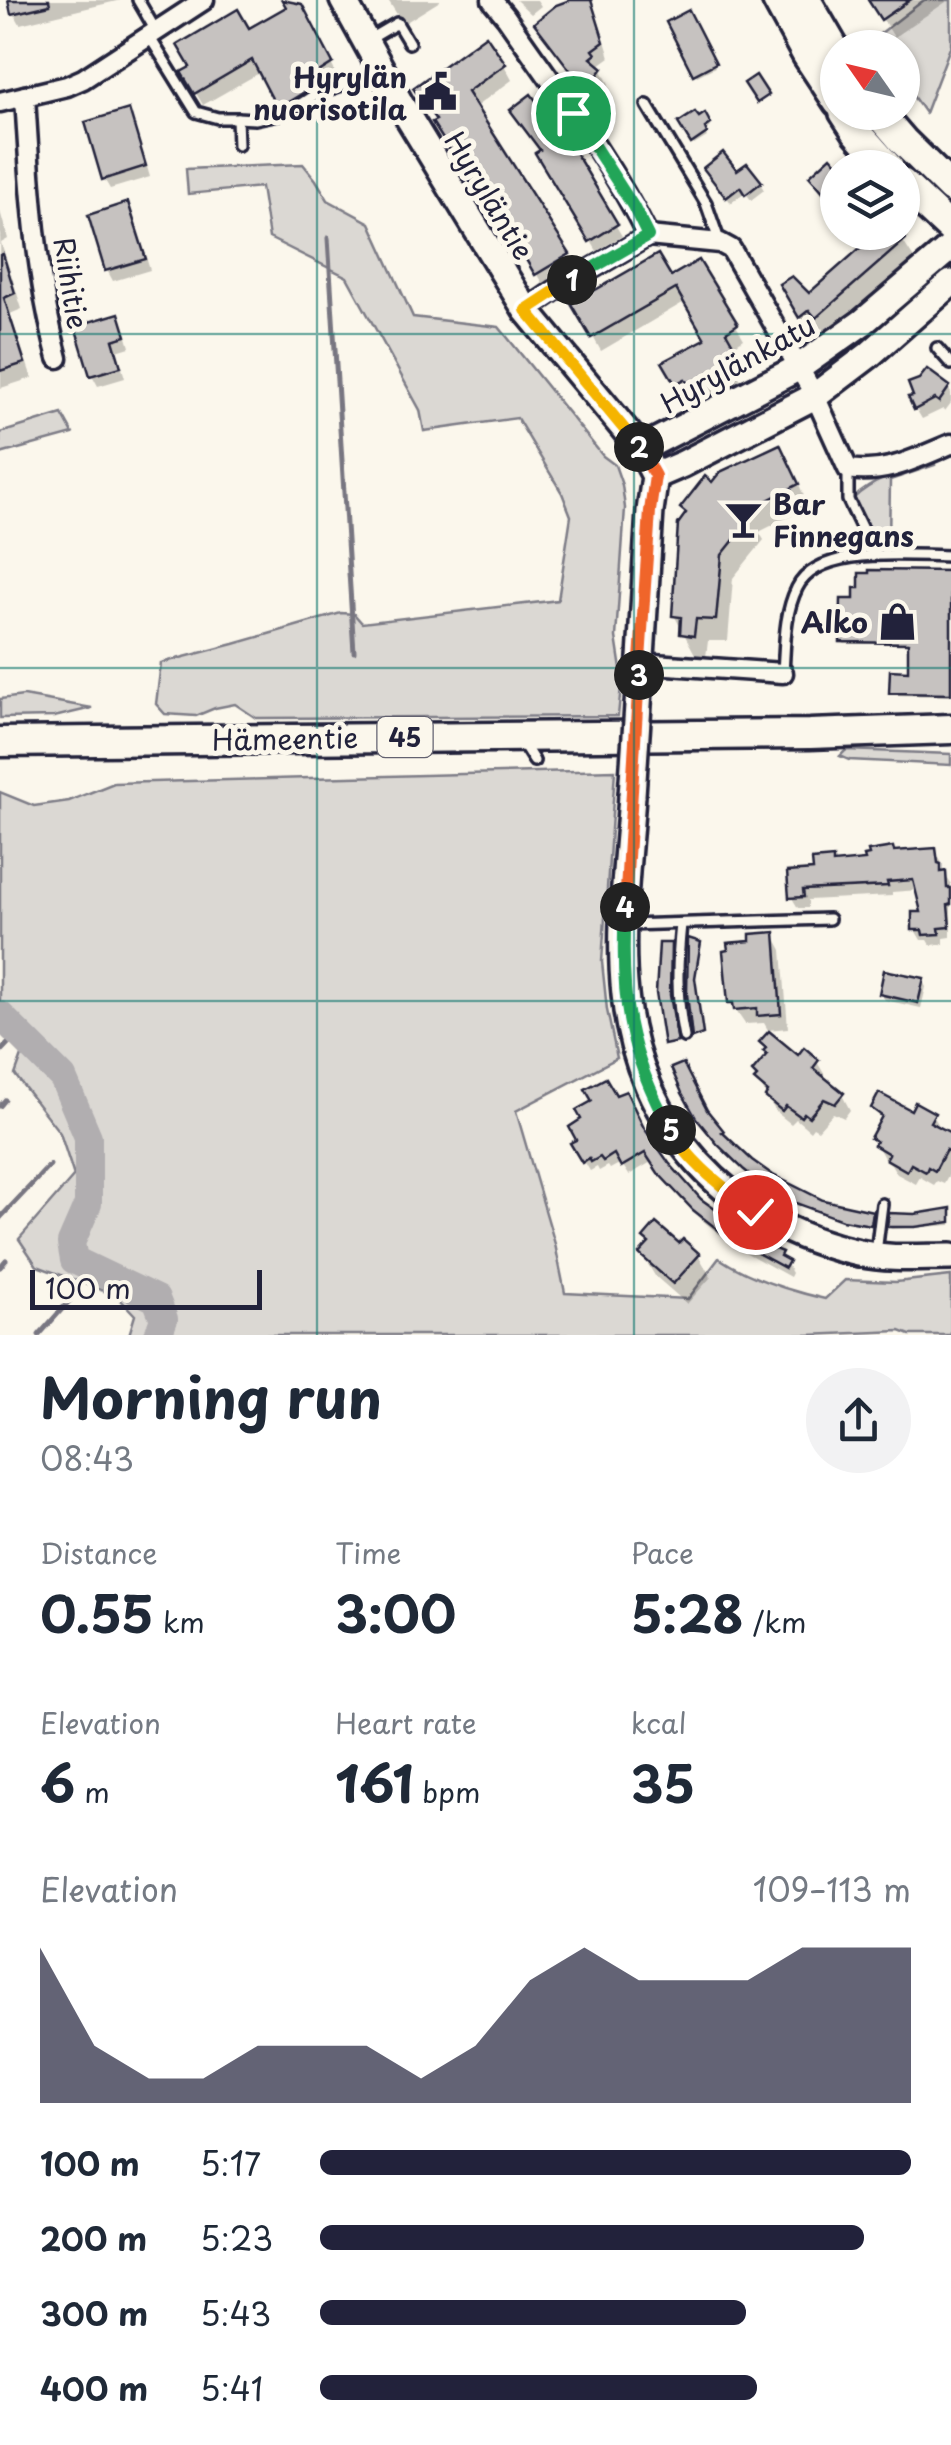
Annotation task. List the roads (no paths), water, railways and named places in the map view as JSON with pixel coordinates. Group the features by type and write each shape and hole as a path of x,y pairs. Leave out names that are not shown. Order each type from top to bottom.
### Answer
{"main road":[{"path":"777,0 820,75"},
{"path":"806,0 823,30"},
{"path":"855,130 872,150"},
{"path":"895,130 951,188"},
{"path":"920,199 951,229"},
{"name":"Hämeentie","path":"0,742 810,734 951,729"},
{"name":"Hämeentie","path":"810,734 951,746"}],"street":[{"path":"0,102 83,79 204,0"},
{"name":"Hyryläntie","path":"343,0 475,230 526,310 641,449 655,476"},
{"path":"492,0 586,131 648,236"},
{"name":"Riihitie","path":"25,96 38,256 47,318 58,358"},
{"path":"526,310 648,236 720,243 731,249 783,337 848,470 885,470 951,444"},
{"name":"Hyrylänkatu","path":"641,449 798,368 863,322 951,247"},
{"path":"951,284 814,396 655,476 624,924 625,995 632,1039 650,1092 677,1140 714,1180 755,1212 822,1244 889,1258 951,1256"},
{"path":"640,663 783,672"}],"lane":[{"path":"138,0 196,112 218,118 256,118 288,112 316,94 382,71"},
{"path":"365,42 397,22 409,42"},
{"path":"647,105 706,202 720,243"},
{"path":"237,118 238,145"},
{"path":"937,348 951,364"},
{"path":"848,470 848,500 874,554"},
{"path":"783,672 787,616 806,574 825,564 874,554 951,556"},
{"path":"518,735 534,761"},
{"path":"624,924 830,919"},
{"path":"681,924 676,972 684,1037"},
{"path":"876,1256 882,1204"}],"waterway":[{"path":"328,238 354,652"},
{"path":"0,1015 63,1078 88,1137 88,1204 71,1243 74,1260 156,1299 164,1319 158,1335"},
{"path":"0,1052 18,1033"},
{"path":"0,1106 5,1100"},
{"path":"0,1218 50,1165"},
{"path":"0,1267 6,1260"},
{"path":"39,1335 70,1300"}],"place":[{"name":"Hyrylän nuorisotila","path":"437,92"},
{"name":"Bar Finnegans","path":"743,519"},
{"name":"Alko","path":"898,621"}]}
